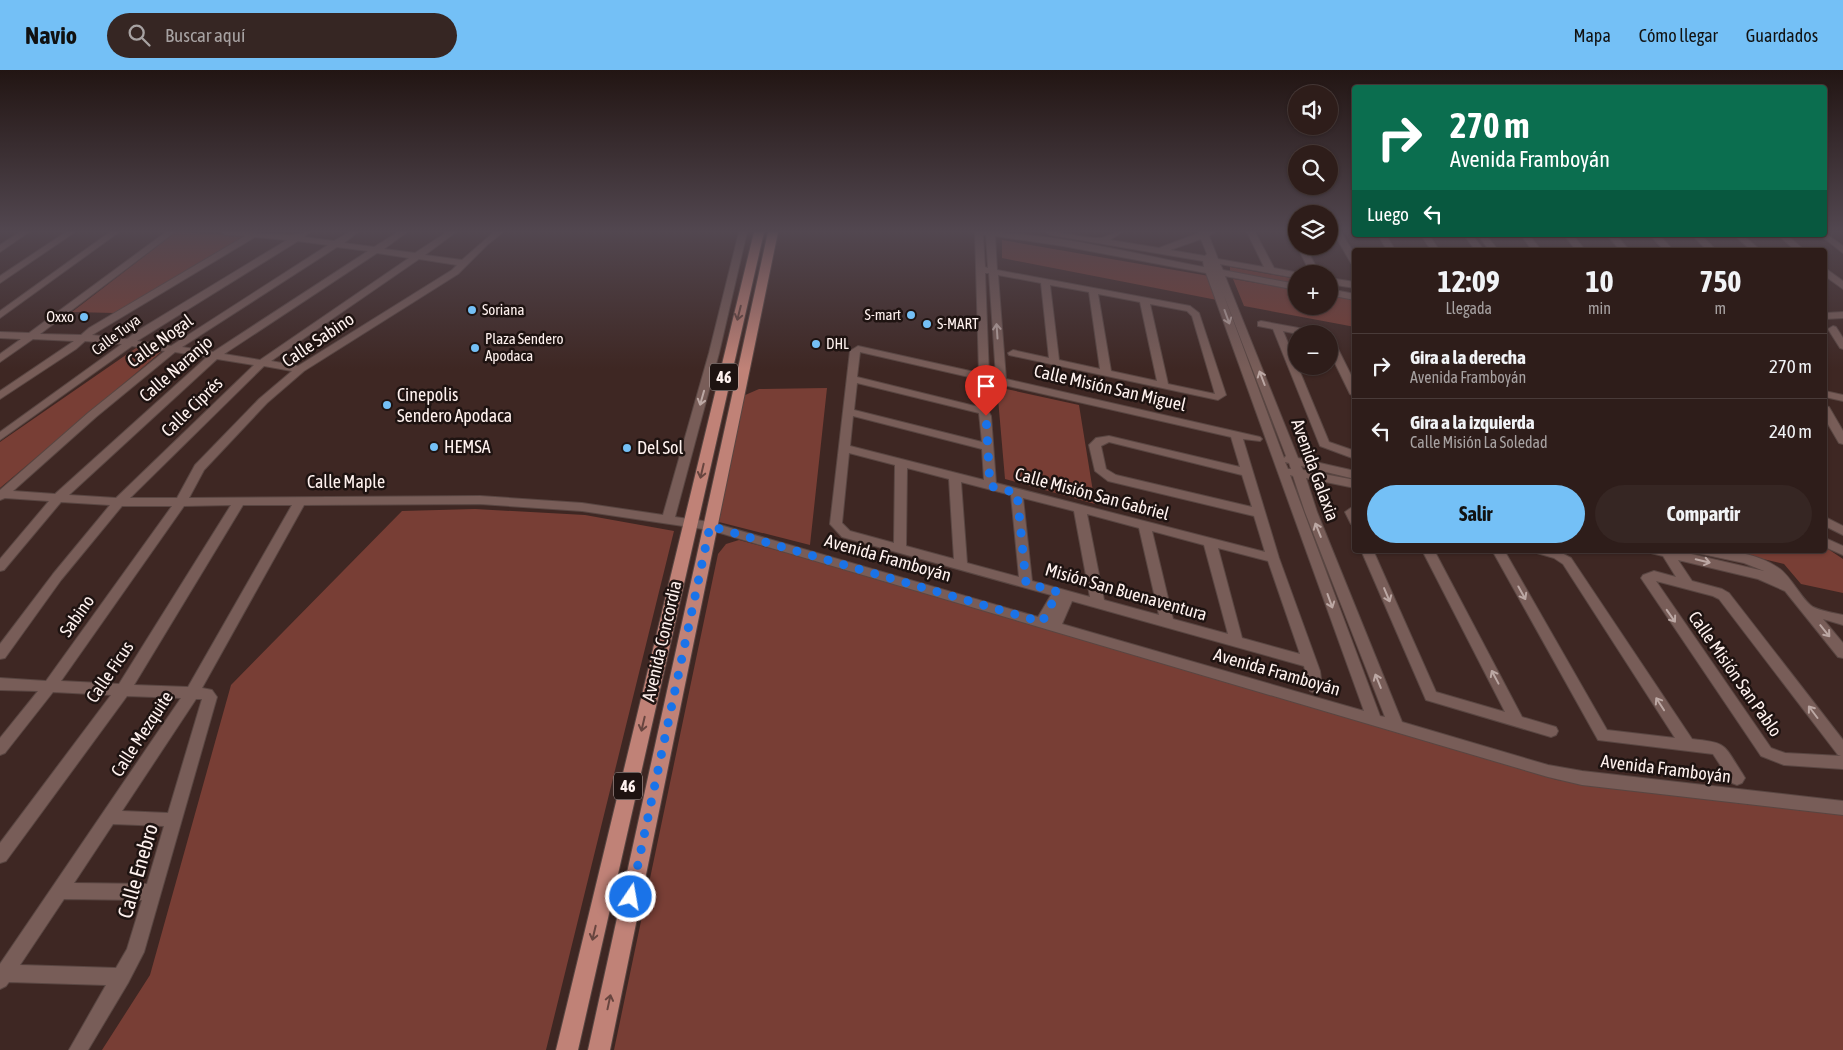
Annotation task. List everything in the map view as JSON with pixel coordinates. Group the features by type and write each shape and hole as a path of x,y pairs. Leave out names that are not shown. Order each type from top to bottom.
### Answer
{"main road":[{"name":"Avenida Concordia","path":"599,1050 691,613 701,525 750,278"},
{"name":"Avenida Concordia","path":"567,1050 701,525 762,278"}],"street":[{"path":"0,315 52,278"},
{"path":"0,350 98,278"},
{"path":"0,359 34,336 111,278"},
{"path":"0,396 73,346 82,337 181,278"},
{"name":"Calle Tuya","path":"0,438 130,341 232,278"},
{"name":"Calle Nogal","path":"0,495 172,349 283,278"},
{"name":"Calle Naranjo","path":"0,567 58,498 216,355 333,278"},
{"name":"Calle Ciprés","path":"0,654 57,577 119,502 262,363 386,278"},
{"name":"Calle Sabino","path":"181,501 199,468 262,401 300,369 446,278"},
{"path":"668,519 714,353 732,278"},
{"path":"980,278 984,376"},
{"path":"994,278 1001,380"},
{"path":"1013,352 1218,397 1221,395 1196,314 1190,309 1032,278"},
{"name":"Avenida Galaxia","path":"1218,278 1282,470 1374,720"},
{"name":"Avenida Galaxia","path":"1219,278 1294,460 1311,512 1396,726"},
{"path":"1263,278 1288,285"},
{"path":"1833,278 1843,286"},
{"path":"1045,280 1054,361"},
{"path":"1338,282 1352,285"},
{"path":"1093,290 1106,372"},
{"path":"1338,294 1352,296"},
{"path":"1144,300 1164,385"},
{"path":"1827,314 1843,315"},
{"path":"1261,324 1288,329"},
{"path":"1277,327 1324,444 1352,455"},
{"path":"1834,329 1843,346"},
{"path":"0,335 82,337 130,341 300,369"},
{"name":"Calle Misión San Miguel","path":"851,380 855,351 858,349 1256,439"},
{"path":"1338,359 1352,388"},
{"path":"844,448 851,380 983,411 986,416 990,486"},
{"path":"1827,394 1843,398"},
{"path":"847,411 988,447"},
{"path":"1827,413 1843,441"},
{"path":"1236,435 1273,558 1315,677 1315,686"},
{"path":"1247,472 1109,439 1100,440 1095,445 1099,466 1106,475 1259,513"},
{"name":"Calle Misión San Gabriel","path":"844,448 1273,558"},
{"name":"Misión San Buenaventura","path":"844,448 836,524 841,532 1309,662"},
{"path":"1277,455 1352,474"},
{"path":"900,462 900,548"},
{"path":"1282,470 1352,483"},
{"path":"955,477 961,564"},
{"path":"1017,493 1026,583"},
{"name":"Calle Maple","path":"0,495 119,502 301,500 519,502 582,507 701,525"},
{"name":"Calle Ficus","path":"0,856 123,690 240,500"},
{"name":"Calle Mezquite","path":"2,975 110,817 199,694 301,500"},
{"name":"Sabino","path":"0,749 50,686 181,501"},
{"path":"1080,509 1098,603"},
{"path":"1297,510 1311,512"},
{"path":"1827,522 1843,531"},
{"name":"Avenida Framboyán","path":"701,525 1048,624 1548,771 1582,778 1843,808"},
{"path":"1145,526 1167,623"},
{"path":"1210,543 1238,643"},
{"path":"1827,543 1843,551"},
{"path":"1368,553 1431,696 1551,731"},
{"path":"1430,553 1517,721"},
{"path":"1500,553 1603,736 1715,748 1737,778"},
{"path":"1551,553 1567,561 1687,744"},
{"path":"1661,553 1681,583"},
{"path":"1669,553 1761,574 1791,589"},
{"path":"1713,553 1767,566 1778,574 1843,653"},
{"name":"Calle Misión San Pablo","path":"1843,751 1729,601 1717,592 1654,576 1647,578 1766,752 1784,759 1843,763"},
{"path":"1048,624 1064,594"},
{"path":"1808,610 1843,620"},
{"path":"0,684 199,694"},
{"name":"Calle Enebro","path":"78,1050 122,977 141,938 210,700 199,694"},
{"path":"110,817 174,820"},
{"path":"60,891 153,892"},
{"path":"2,975 122,977"}],"shaded area":[{"path":"117,278 175,278 115,313 72,312"},
{"path":"1103,278 1210,278 1217,300"},
{"path":"1262,278 1288,278 1288,283"},
{"path":"1233,279 1288,289 1288,314 1244,306"},
{"path":"1338,297 1352,300 1352,326 1292,315 1338,315"},
{"path":"136,348 161,352 0,488 0,442"},
{"path":"997,387 1079,405 1095,504 1005,479"},
{"path":"827,388 810,545 715,521 743,396 759,389"},
{"path":"475,509 585,515 674,531 546,1050 102,1050 150,975 231,685 402,511"},
{"path":"739,540 923,589 1557,780 1843,814 1843,1050 614,1050 718,554 726,544"},
{"path":"1827,548 1843,559 1843,593 1801,584 1784,564 1738,553 1827,553"}],"place":[{"name":"Soriana","path":"472,310"},
{"name":"S-mart","path":"911,315"},
{"name":"Oxxo","path":"84,317"},
{"name":"S-MART","path":"927,324"},
{"name":"DHL","path":"816,344"},
{"name":"Plaza Sendero Apodaca","path":"475,348"},
{"name":"Cinepolis Sendero Apodaca","path":"387,405"},
{"name":"HEMSA","path":"434,447"},
{"name":"Del Sol","path":"627,448"}],"route":[{"path":"631,897 710,526 754,537 1042,622 1058,592 1026,583 1017,493 990,486 986,416"}]}
